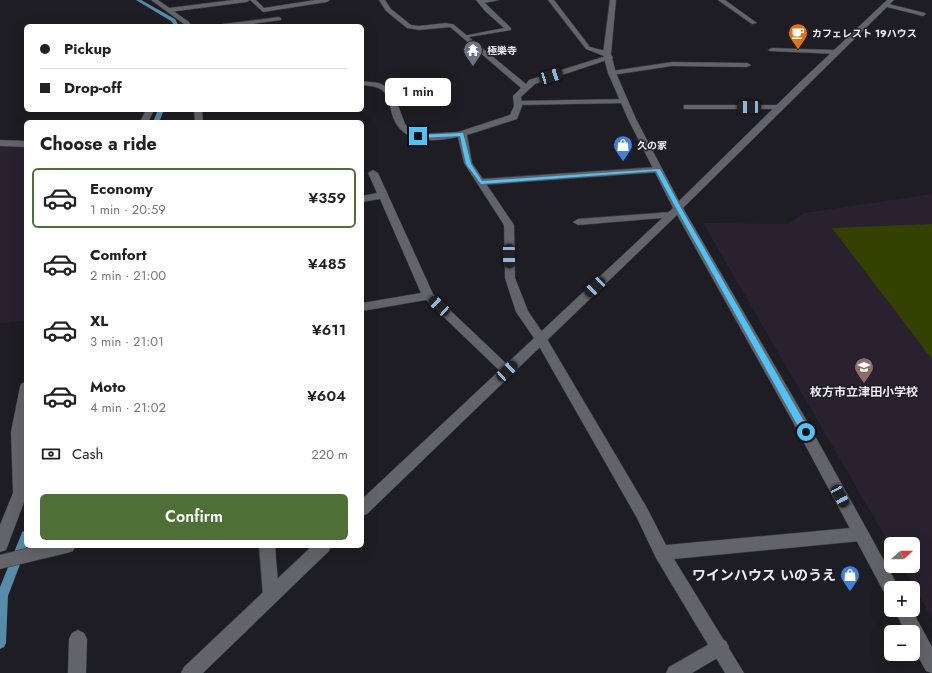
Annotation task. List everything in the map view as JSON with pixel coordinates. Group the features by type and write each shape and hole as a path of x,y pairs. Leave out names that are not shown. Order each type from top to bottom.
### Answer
{"street":[{"path":"154,0 187,24"},
{"path":"169,10 247,0"},
{"path":"253,0 263,10 327,0"},
{"path":"382,0 383,4 392,14 409,26 418,28 444,24 450,25 485,52 526,88"},
{"path":"480,1 496,0"},
{"path":"551,0 588,48 608,56"},
{"path":"612,0 608,56 612,73 658,170 674,212 799,420 887,581"},
{"path":"721,0 754,23"},
{"path":"464,37 509,29 480,1"},
{"path":"364,507 674,212 779,107 888,3 925,12 916,20"},
{"path":"238,24 279,18"},
{"path":"772,50 836,52"},
{"path":"364,83 378,84 384,87 391,94 397,118 410,134 428,137 462,134 514,117 518,106 517,96 532,82 608,56"},
{"path":"612,73 672,64 747,65"},
{"path":"518,103 624,101"},
{"path":"687,107 779,107"},
{"path":"462,134 468,164 500,208 509,225 510,278 522,312 541,339 642,513 662,553 735,673"},
{"path":"0,143 24,144"},
{"path":"481,182 658,170"},
{"path":"373,172 428,296 507,371"},
{"path":"364,199 383,195"},
{"path":"578,222 674,212"},
{"path":"364,307 428,296"},
{"path":"0,545 20,493 18,432 24,398"},
{"path":"662,553 861,534"},
{"path":"6,561 59,548"},
{"path":"267,548 271,595"},
{"path":"190,673 321,548"},
{"path":"906,617 932,664"},
{"path":"77,673 78,639"},
{"path":"675,673 720,647"}],"shaded area":[{"path":"0,143 24,144 24,321 0,323"},
{"name":"枚方市立津田小学校","path":"932,194 932,618 920,597 920,581 911,581 906,573 920,573 920,537 885,537 703,223 788,224 804,213"}],"green space":[{"path":"932,224 932,359 832,228"}],"waterway":[{"path":"138,0 173,20 176,24"},
{"path":"157,120 160,112"},
{"path":"0,643 2,596 24,540"}],"place":[{"name":"カフェレスト 19ハウス","path":"798,50"},
{"name":"極樂寺","path":"473,67"},
{"name":"久の家","path":"623,162"},
{"name":"枚方市立津田小学校","path":"864,384"},
{"name":"ワインハウス いのうえ","path":"850,592"}],"route":[{"path":"418,136 428,137 462,134 468,164 481,182 658,170 678,208 806,432"}]}
